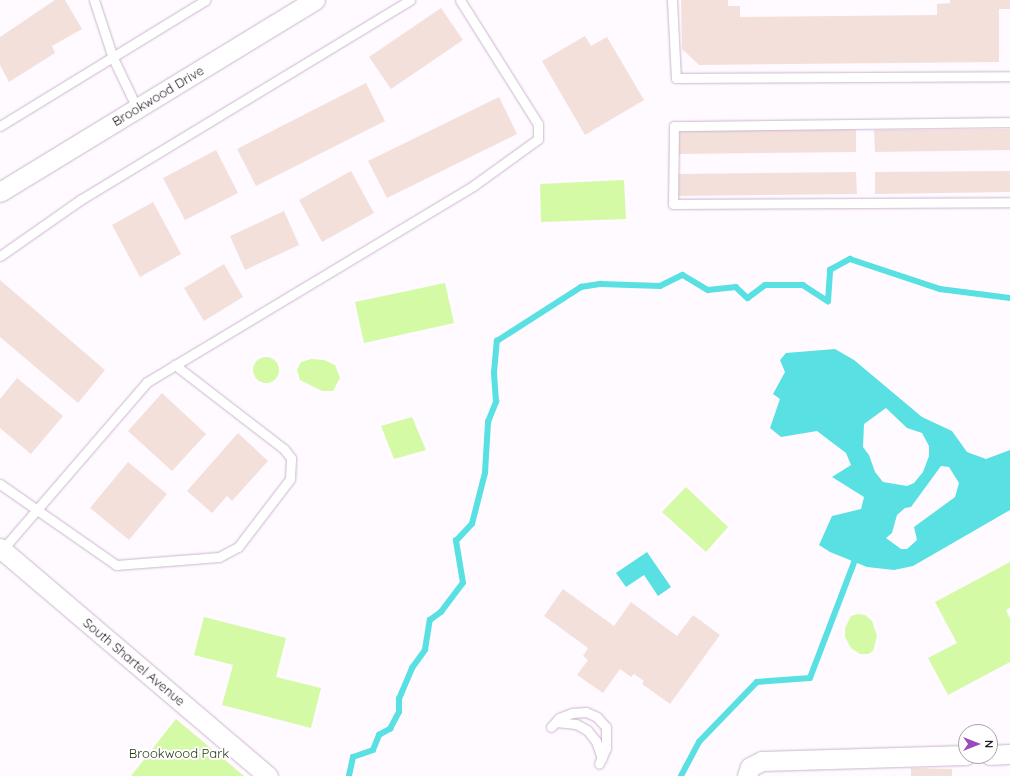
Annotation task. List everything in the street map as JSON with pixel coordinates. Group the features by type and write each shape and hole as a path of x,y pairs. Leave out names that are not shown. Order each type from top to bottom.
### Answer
{"street":[{"name":"Brookwood Drive","path":"0,192 315,0"},
{"name":"South Shartel Avenue","path":"1,549 268,776"},
{"path":"998,755 1010,754"},
{"path":"747,776 750,767 762,761 958,756"}],"lane":[{"path":"94,0 114,58 137,108"},
{"path":"0,126 114,58 206,0"},
{"path":"0,256 80,200 410,0"},
{"path":"1,549 37,510 147,382 473,186 538,139 538,124 460,0"},
{"path":"672,0 676,78 1010,76"},
{"path":"1010,122 674,126 673,204 1010,202"},
{"path":"0,484 116,565 219,557 238,547 290,478 291,458 284,449 175,365"},
{"path":"586,712 597,717 606,728 606,748 600,761 596,741 587,730 576,724 553,724 572,713 586,712"}],"green space":[{"path":"624,180 626,219 541,222 540,184"},
{"path":"445,283 454,323 364,343 355,302"},
{"path":"266,357 275,361 279,370 275,379 266,383 257,379 253,370 257,361"},
{"path":"311,359 324,360 335,365 340,378 333,391 322,391 300,380 297,370 301,362"},
{"path":"412,417 426,450 394,459 381,426"},
{"path":"686,487 728,527 706,552 662,512"},
{"path":"1010,562 1010,608 1006,610 1010,619 1010,662 948,695 928,658 957,643 935,602"},
{"path":"858,614 865,615 872,621 877,636 873,651 868,654 860,654 851,648 845,637 845,628 851,616"},
{"path":"204,617 286,638 276,677 321,688 311,728 222,705 233,665 194,655"},
{"name":"Brookwood Park","path":"176,719 244,776 131,776"}],"water":[{"path":"835,349 854,360 922,417 952,431 967,452 986,459 1010,450 1010,510 913,566 894,570 867,567 830,552 819,545 832,516 861,509 864,497 832,477 851,465 846,453 817,431 781,437 770,428 780,399 773,394 785,372 780,360 786,353","holes":["886,408 907,428 922,433 929,446 929,456 923,472 914,483 907,486 883,482 875,472 869,455 863,447 864,424","941,466 949,467 959,483 955,497 914,527 917,540 907,549 901,549 886,538 892,533 897,515 905,508 911,507"]},
{"path":"647,552 671,587 658,596 644,575 626,587 616,573"}],"building":[{"path":"55,0 65,0 82,29 52,46 55,53 9,82 0,65 0,37"},
{"path":"681,0 728,0 728,6 740,6 740,17 937,15 937,4 950,3 950,0 1010,0 1010,9 999,9 999,62 699,65 682,49"},
{"path":"441,8 463,40 391,89 369,57"},
{"path":"585,36 591,46 607,37 644,100 585,135 542,61"},
{"path":"366,83 385,121 256,186 237,149"},
{"path":"499,97 517,134 387,198 368,161"},
{"path":"856,129 856,152 676,154 675,131"},
{"path":"1010,129 1010,150 875,152 874,130"},
{"path":"216,150 238,193 185,220 163,178"},
{"path":"351,171 374,213 322,242 299,200"},
{"path":"1010,171 1010,192 875,194 875,172"},
{"path":"856,172 857,194 676,196 675,174"},
{"path":"153,202 181,254 140,277 112,225"},
{"path":"284,211 299,245 245,270 230,236"},
{"path":"224,264 243,297 204,321 184,288"},
{"path":"0,280 105,370 78,403 0,337"},
{"path":"17,378 63,416 31,454 0,428 0,399"},
{"path":"162,393 206,434 172,471 128,431"},
{"path":"238,433 268,461 232,501 227,496 212,513 187,491"},
{"path":"128,462 167,494 129,540 90,508"},
{"path":"563,589 614,626 631,602 677,636 693,615 720,635 670,704 642,684 644,681 634,674 631,677 620,669 603,693 577,675 588,660 583,656 588,648 544,616"},
{"path":"911,768 952,769 952,776 911,776"}],"waterway":[{"path":"349,776 353,757 373,750 379,735 390,729 399,712 399,699 412,668 425,650 430,620 441,612 463,583 456,541 472,524 485,473 488,422 496,402 494,373 497,341 581,287 601,284 660,286 683,275 708,290 736,287 748,298 765,285 803,285 828,301 830,270 850,259 940,289 1010,298"},
{"path":"681,776 699,742 757,682 810,678 855,560"}]}
